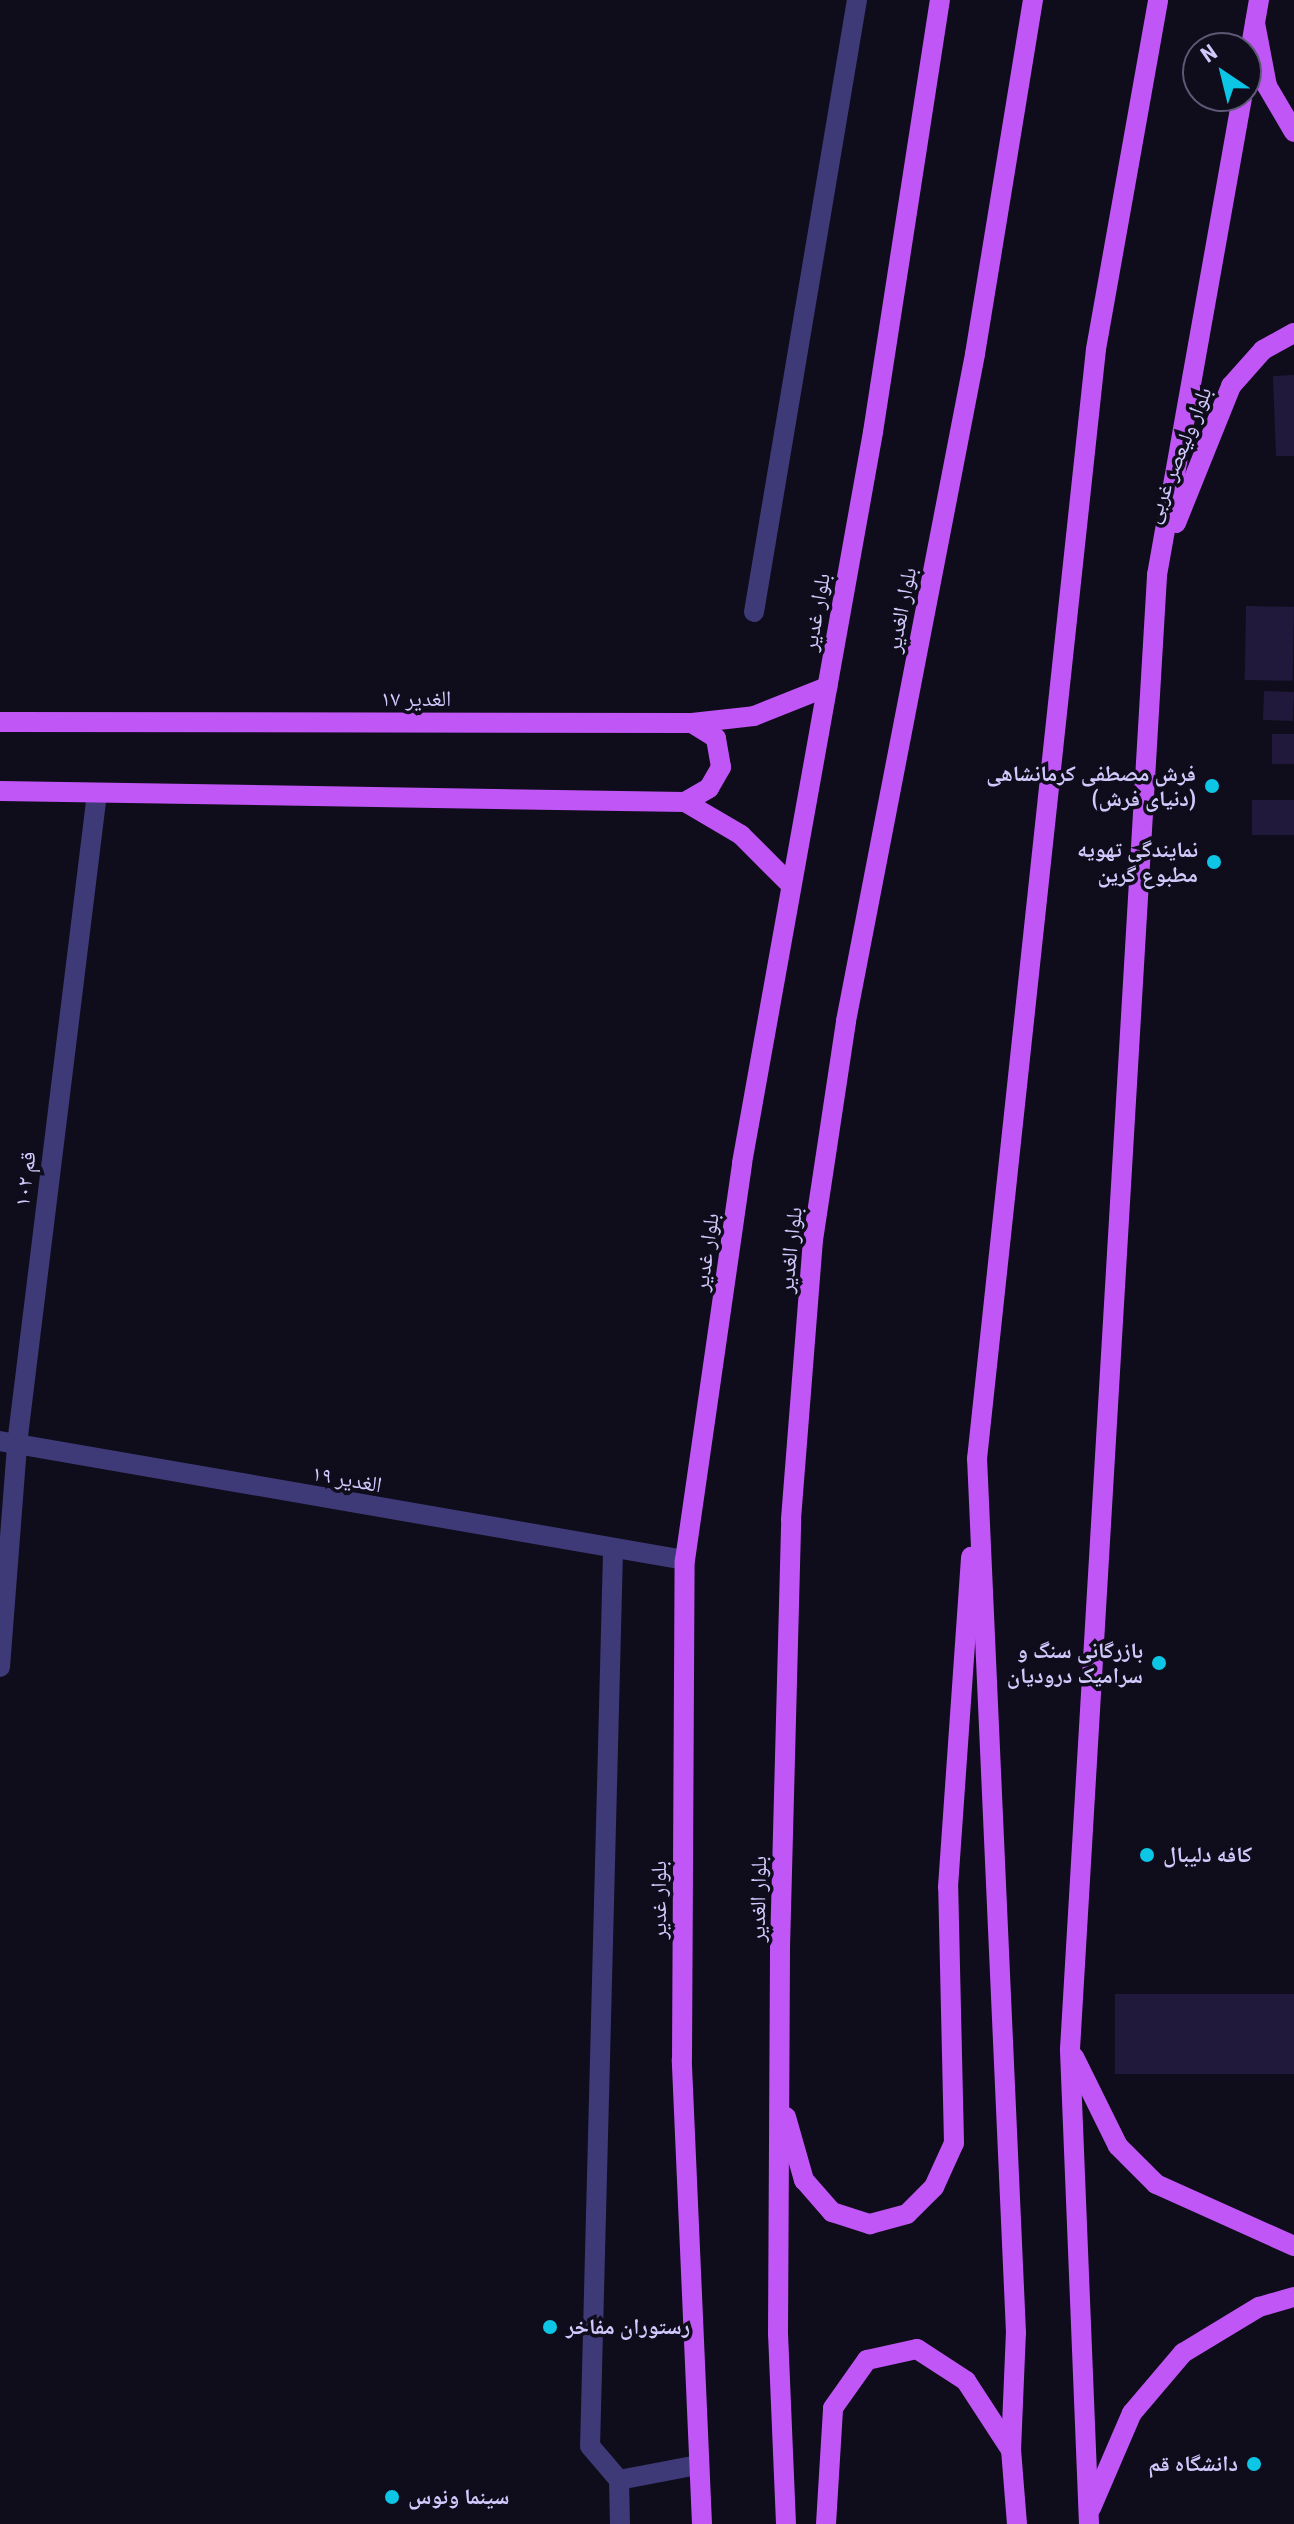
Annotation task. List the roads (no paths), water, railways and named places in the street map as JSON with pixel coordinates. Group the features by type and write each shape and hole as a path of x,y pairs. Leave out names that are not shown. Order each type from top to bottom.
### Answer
{"main road":[{"name":"بلوار غدیر","path":"702,2524 682,2059 685,1560 791,885 827,687 940,0"},
{"name":"بلوار الغدیر","path":"786,2524 779,2094 791,1519 813,1240 846,1021 975,354 1033,0"},
{"path":"779,2094 804,2180 832,2212 870,2224 907,2214 934,2187 954,2143 948,1887 977,1459 1096,349 1158,0"},
{"path":"1253,32 1259,0"},
{"path":"1255,23 1267,86 1294,132"},
{"path":"1088,2520 1070,2049 1157,575 1239,112"},
{"name":"بلوار ولیعصر غربی","path":"1157,575 1231,386 1263,350 1294,333"},
{"name":"الغدیر ۱۷","path":"0,722 692,723 754,716 827,687"},
{"path":"685,802 709,788 721,767 716,738 692,723"},
{"path":"0,791 685,802 741,835 791,885"},
{"path":"977,1459 1016,2333 1011,2450 1017,2524"},
{"path":"1070,2049 1118,2146 1156,2184 1294,2246"},
{"path":"1088,2520 1132,2413 1183,2353 1259,2307 1294,2297"},
{"path":"826,2524 833,2408 867,2360 917,2349 966,2381 1011,2450"}],"street":[{"path":"754,612 857,0"},
{"name":"قم ۱۰۲","path":"0,1667 9,1443 97,793"},
{"name":"الغدیر ۱۹","path":"9,1443 613,1552 685,1560"},
{"path":"613,1552 590,2446 619,2480 620,2524"},
{"path":"619,2480 698,2465"}],"place":[{"name":"فرش مصطفی کرمانشاهی (دنیای فرش)","path":"1212,786"},
{"name":"نمایندگی تهویه مطبوع گرین","path":"1214,862"},
{"name":"بازرگانی سنگ و سرامیک درودیان","path":"1159,1663"},
{"name":"کافه دلیبال","path":"1147,1855"},
{"name":"رستوران مفاخر","path":"550,2327"},
{"name":"دانشگاه قم","path":"1254,2464"},
{"name":"سینما ونوس","path":"392,2497"}]}
